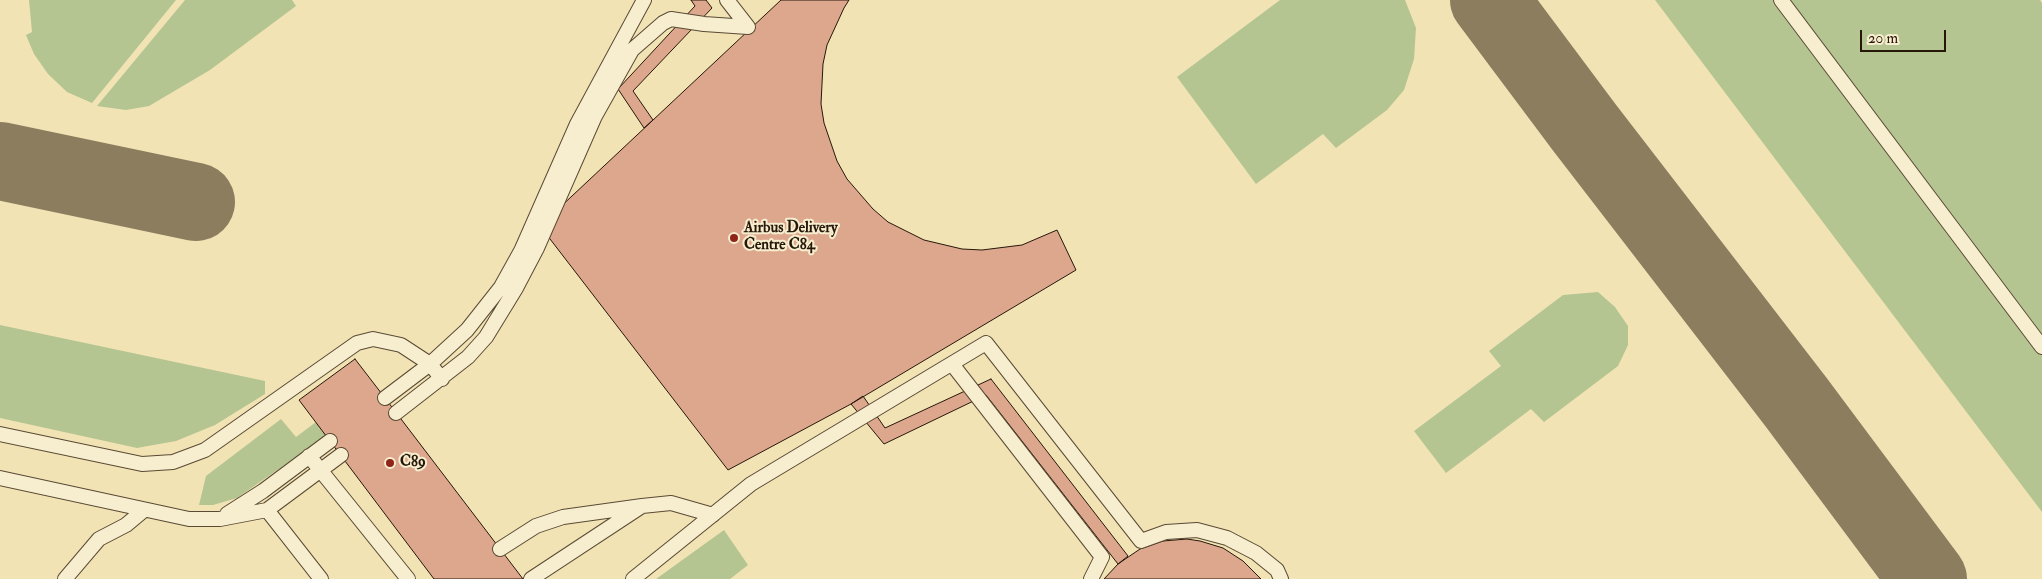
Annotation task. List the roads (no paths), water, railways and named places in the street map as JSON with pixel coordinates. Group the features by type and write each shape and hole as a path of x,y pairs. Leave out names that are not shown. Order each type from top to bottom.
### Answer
{"lane":[{"path":"384,398 430,364 467,330 501,287 521,251 577,124 644,0"},
{"path":"396,413 442,379 468,357 486,337 538,248 595,116 632,50 663,23 671,19 704,24 748,27 727,0"},
{"path":"1781,0 2042,347"},
{"path":"0,434 142,464 173,462 205,450 357,343 373,339 401,345 430,364 442,379"},
{"path":"633,579 751,484 986,343 1141,541 1166,532 1197,530 1227,538 1256,553 1277,570 1281,579"},
{"path":"952,364 1102,557 1091,579"},
{"path":"220,519 263,491 330,441"},
{"path":"0,478 189,519 220,519 267,510 341,455"},
{"path":"309,456 408,579"},
{"path":"500,549 536,526 563,517 672,503 713,515"},
{"path":"531,579 642,506"},
{"path":"64,579 99,539 126,524 144,510"},
{"path":"267,510 321,579"}],"place":[{"name":"Airbus Delivery Centre C84","path":"734,238"},
{"name":"C89","path":"390,463"}]}
